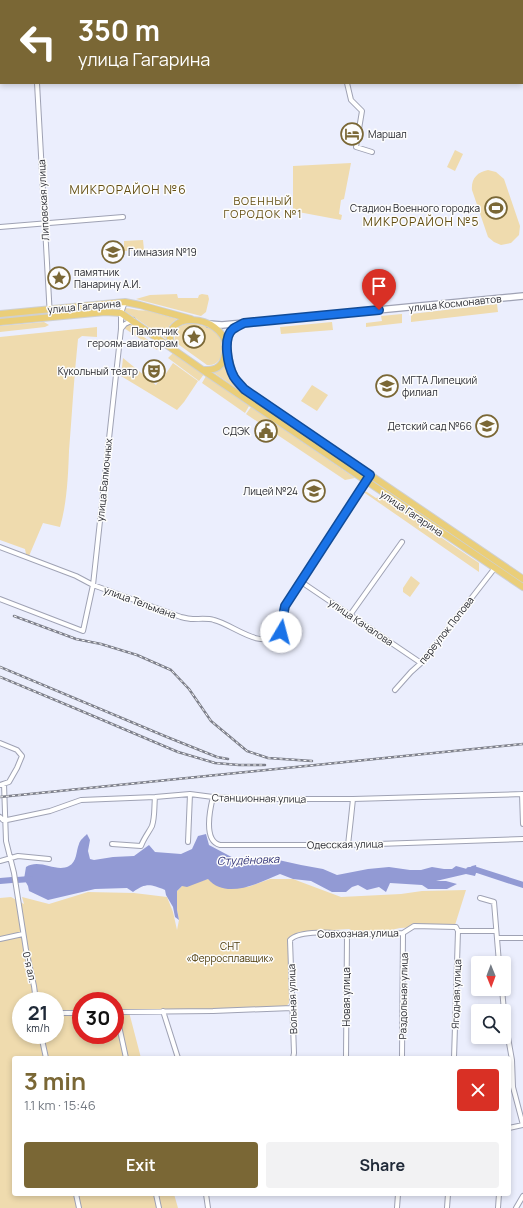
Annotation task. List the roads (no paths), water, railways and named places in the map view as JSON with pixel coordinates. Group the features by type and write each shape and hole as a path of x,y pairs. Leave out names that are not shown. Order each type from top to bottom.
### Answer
{"main road":[{"name":"улица Космонавтов","path":"209,324 222,325 523,296"},
{"name":"улица Гагарина","path":"0,314 125,302 191,319"},
{"name":"улица Гагарина","path":"0,322 105,312 121,313 172,348"},
{"path":"226,347 224,337 209,324 191,319 181,321 173,328 170,337 172,348 203,370 213,370 219,368 224,361 228,336 232,329 244,323"},
{"name":"улица Гагарина","path":"226,347 233,376 244,389 523,579"},
{"name":"улица Гагарина","path":"203,370 523,587"}],"street":[{"name":"Липовская улица","path":"37,84 50,317"},
{"path":"347,84 352,100 362,111 356,147 372,152"},
{"path":"0,227 123,217"},
{"name":"улица Балмочных","path":"0,599 83,631 93,585 121,329 121,313 125,302"},
{"path":"121,329 133,320"},
{"path":"300,581 370,475"},
{"path":"350,615 402,542"},
{"name":"улица Тельмана","path":"0,547 76,576 93,585 181,617 216,620 259,640 272,638 281,632 284,621 285,606 300,581"},
{"name":"переулок Попова","path":"395,690 421,663 494,568"},
{"name":"улица Качалова","path":"300,581 421,663"},
{"path":"0,743 17,750 22,756 9,782 1,784"},
{"name":"0-я ал.","path":"1,784 6,841 14,873 23,934 35,992"},
{"path":"188,842 190,794"},
{"name":"Станционная улица","path":"5,820 50,812 80,800 190,794 213,797 260,799 353,799 522,794"},
{"path":"522,794 523,824"},
{"path":"112,844 141,846 154,818 155,797"},
{"name":"Одесская улица","path":"213,797 210,811 209,830 213,841 216,844 348,844 469,842 523,839"},
{"path":"348,844 353,799"},
{"path":"0,817 5,820"},
{"path":"0,861 18,856 49,859"},
{"path":"480,898 494,902 498,956"},
{"name":"Совхозная улица","path":"290,940 293,937 300,935 338,933 347,935 403,933 414,926 456,927 458,931 496,931"},
{"name":"Ягодная улица","path":"454,1056 458,931"},
{"name":"Раздольная улица","path":"402,1056 403,933"},
{"path":"0,939 23,934"},
{"name":"Новая улица","path":"346,1056 347,935"},
{"path":"497,938 523,938"},
{"name":"Вольная улица","path":"290,940 293,1056"},
{"path":"124,1012 213,1011 292,1008"},
{"path":"164,1011 177,1056"},
{"path":"43,1044 46,1056"},
{"path":"123,1044 126,1056"},
{"path":"509,1044 512,1060 513,1087 523,1125 511,1128"},
{"path":"76,1196 79,1208"},
{"path":"157,1196 160,1208"},
{"path":"206,1196 208,1208"},
{"path":"397,1208 398,1196"},
{"path":"447,1208 448,1196"},
{"path":"498,1208 499,1196"},
{"path":"516,1208 523,1196"}],"water":[{"path":"87,834 90,840 88,851 90,859 94,860 134,856 149,845 155,852 181,854 192,849 198,836 206,834 209,845 241,862 260,861 267,863 274,859 323,869 337,875 368,869 389,867 421,870 432,867 452,869 456,866 467,869 476,865 477,870 475,876 466,874 436,881 446,881 457,884 447,889 428,889 422,885 390,883 386,892 379,887 367,890 358,885 352,887 346,892 332,892 311,881 293,879 280,874 253,885 233,889 215,885 208,879 187,887 182,886 177,891 177,910 179,920 175,917 173,907 166,895 165,890 148,885 133,892 127,888 95,889 48,900 29,891 24,879 26,867 37,864 59,868 69,866 74,862 80,841"}],"waterway":[{"name":"Студёновка","path":"469,870 477,870 523,885"},
{"name":"Студёновка","path":"17,880 30,879"},
{"name":"Студёновка","path":"0,881 12,880"}],"railway":[{"path":"14,616 76,639 101,644 137,655 171,670 189,689 211,721 247,751 268,758 312,761"},
{"path":"0,667 167,737 217,757 228,759"},
{"path":"0,677 178,752 215,763 265,765"},
{"path":"0,797 523,744"}],"place":[{"name":"Маршал","path":"352,134"},
{"name":"Стадион Военного городка","path":"496,208"},
{"name":"Гимназия №19","path":"113,252"},
{"name":"памятник Панарину А.И.","path":"59,278"},
{"name":"Памятник героям-авиаторам","path":"194,337"},
{"name":"Кукольный театр","path":"154,371"},
{"name":"МГТА Липецкий филиал","path":"387,386"},
{"name":"Детский сад №66","path":"487,426"},
{"name":"СДЭК","path":"266,431"},
{"name":"Лицей №24","path":"314,491"}],"district":[{"name":"МИКРОРАЙОН №6","path":"128,190"},
{"name":"ВОЕННЫЙ ГОРОДОК №1","path":"263,207"},
{"name":"МИКРОРАЙОН №5","path":"421,222"}],"park label":[{"name":"СНТ «Ферросплавщик»","path":"230,952"}]}
